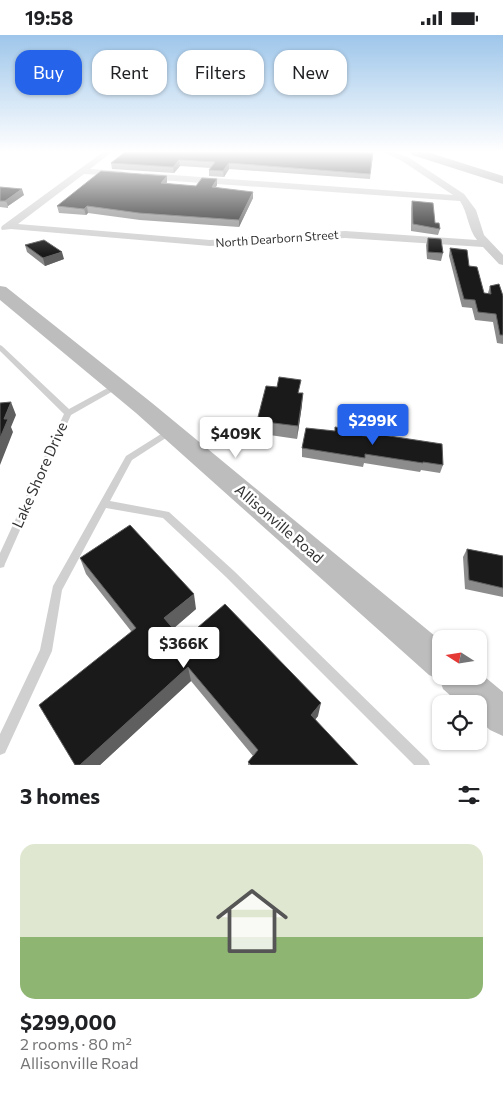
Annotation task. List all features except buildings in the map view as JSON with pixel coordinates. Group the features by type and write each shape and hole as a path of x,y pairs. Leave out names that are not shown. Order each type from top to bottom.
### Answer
{"main road":[{"name":"Allisonville Road","path":"0,291 171,431 432,655"},
{"path":"466,685 503,717"}],"street":[{"path":"4,229 62,186"},
{"path":"294,186 462,198"},
{"path":"445,186 462,198 471,210 479,236 503,262"},
{"name":"North Dearborn Street","path":"4,229 210,243 242,243 309,235 345,234 486,244"}],"lane":[{"path":"0,347 68,413 118,387"},
{"name":"Lake Shore Drive","path":"0,565 68,413"},
{"path":"0,748 46,651 57,589 129,458 171,431"},
{"path":"103,504 166,515 230,575 423,765"}]}
